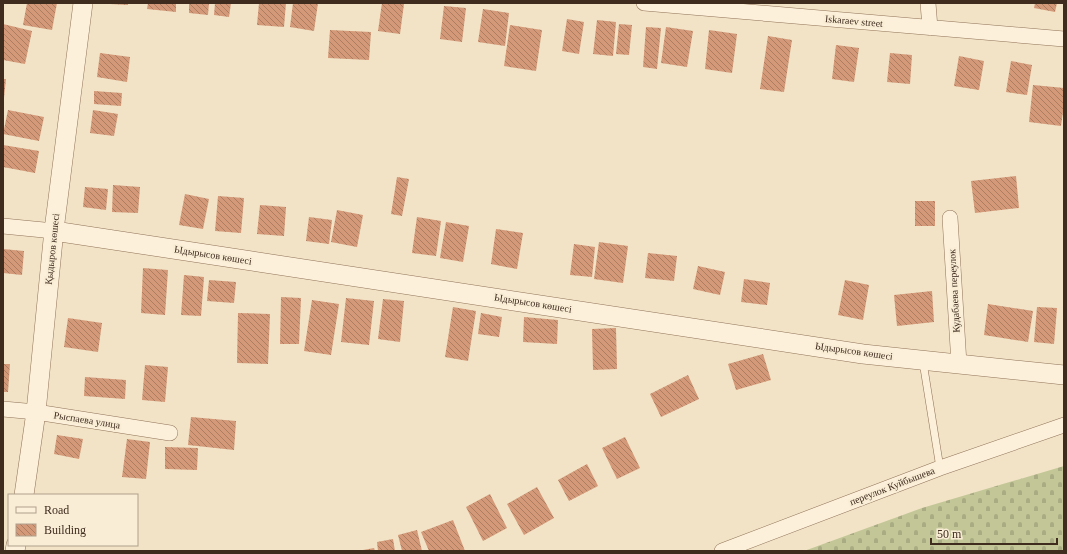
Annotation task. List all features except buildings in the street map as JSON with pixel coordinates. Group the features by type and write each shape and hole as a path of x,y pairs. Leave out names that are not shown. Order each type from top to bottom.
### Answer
{"street":[{"name":"Қыдыров көшесі","path":"24,494 36,412 54,231 83,3"},
{"name":"Iskaraev street","path":"644,3 1064,38"},
{"path":"928,3 930,28"},
{"name":"Кудабаева переулок","path":"950,218 959,364"},
{"name":"Ыдырысов көшесі","path":"3,226 54,231 864,354 1064,375"},
{"name":"Рыспаева улица","path":"3,409 36,412 170,433"},
{"name":"переулок Куйбышева","path":"722,551 940,468 1064,425"}],"lane":[{"path":"923,360 940,468"}],"green space":[{"path":"1064,466 1064,551 804,551 922,508"}]}
